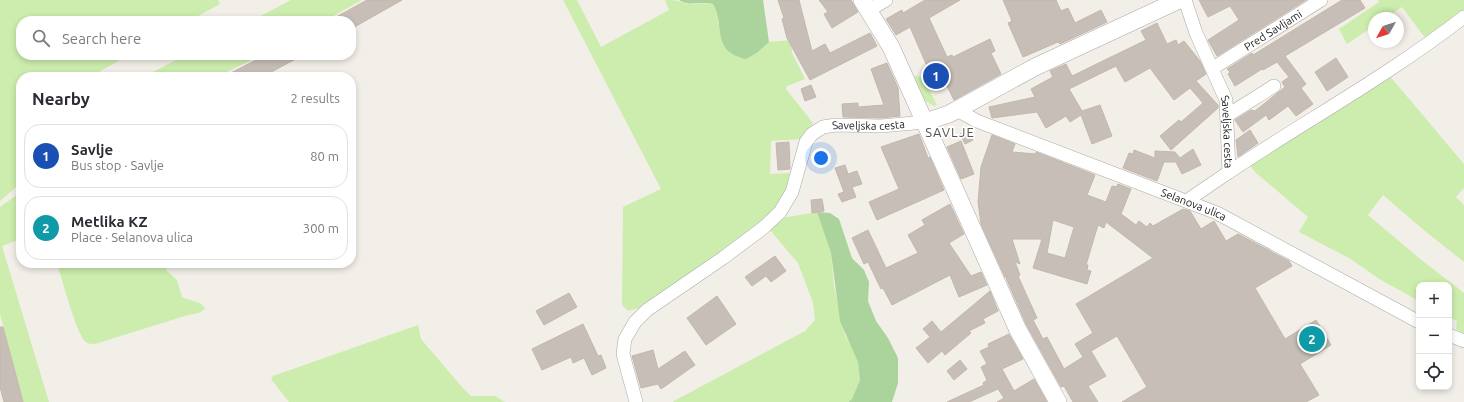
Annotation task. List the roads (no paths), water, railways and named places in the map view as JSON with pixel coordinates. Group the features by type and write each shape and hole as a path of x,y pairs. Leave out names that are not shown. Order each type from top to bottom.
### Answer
{"street":[{"path":"886,0 866,5 891,47 1018,330 1058,402"},
{"name":"Saveljska cesta","path":"636,402 623,354 625,339 634,322 647,310 723,258 763,228 780,212 792,192 806,142 812,134 824,127 836,125 882,126 925,122 940,118 1035,67 1179,0"},
{"path":"1185,0 1196,33 1213,68"},
{"name":"Pred Savljami","path":"1213,68 1321,0"},
{"path":"1229,172 1287,133 1392,69 1464,17"},
{"name":"Saveljska cesta","path":"1188,200 1229,172 1228,115 1226,100 1213,68"},
{"path":"1228,115 1274,86"},
{"name":"Selanova ulica","path":"957,110 977,121 1217,212 1416,320"},
{"path":"1452,336 1464,341"}],"place":[{"name":"Savlje","path":"936,76"},
{"name":"Metlika KZ","path":"1312,339"}],"district":[{"name":"SAVLJE","path":"950,132"}]}
